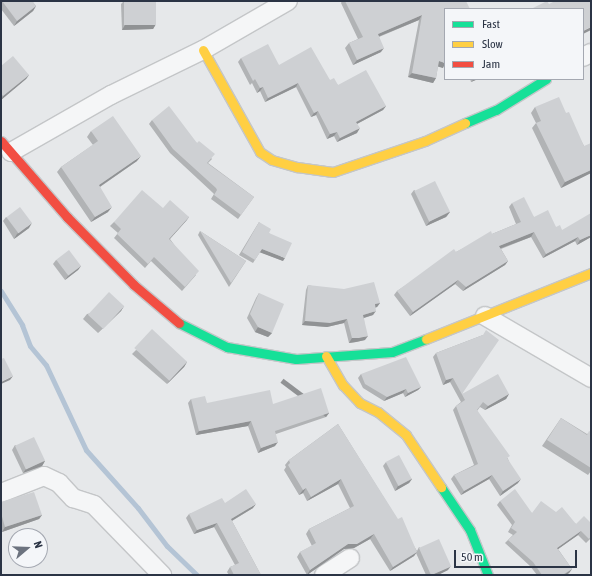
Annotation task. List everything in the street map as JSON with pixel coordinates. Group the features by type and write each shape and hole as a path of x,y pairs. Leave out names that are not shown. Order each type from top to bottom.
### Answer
{"street":[{"path":"285,2 203,50 6,147 82,232 134,285 176,322 227,347 296,359 392,352 591,273"},
{"path":"203,50 260,152 272,160 298,168 333,172 359,165 425,141 496,110 544,80"},
{"path":"485,316 591,378"},
{"path":"326,356 343,385 360,402 378,412 406,435 470,530 488,575"},
{"path":"1,493 44,476 59,483 73,498 94,505 162,575"},
{"path":"324,575 350,558"}],"building":[{"path":"2,1 32,1 36,6 17,21"},
{"path":"124,1 156,1 156,25 124,25"},
{"path":"345,1 466,1 470,8 444,8 444,63 439,61 436,78 412,73 422,15 378,34 384,48 357,60 349,43 363,37"},
{"path":"547,1 549,4 555,1 591,1 591,27 584,30 584,8 533,8"},
{"path":"268,44 279,65 311,47 330,80 334,78 338,85 366,70 386,106 356,122 360,128 340,138 337,132 330,134 318,111 314,113 298,83 268,98 263,87 260,88 255,79 253,81 241,58"},
{"path":"13,56 29,75 3,96 1,93 1,66"},
{"path":"559,97 566,113 569,112 584,146 591,143 591,170 565,182 536,123 541,121 535,107"},
{"path":"169,106 197,143 199,141 215,154 207,163 254,197 241,215 214,195 217,190 216,188 173,149 152,120"},
{"path":"113,116 141,156 99,185 112,207 95,217 61,167 98,141 91,131"},
{"path":"435,181 450,212 429,222 414,191"},
{"path":"142,190 163,208 170,200 189,217 169,239 199,271 185,287 154,257 148,264 117,234 121,229 114,222"},
{"path":"524,197 534,217 548,210 556,227 560,225 562,230 591,213 591,235 580,240 578,237 546,254 534,232 499,246 508,261 466,287 458,280 413,312 397,291 454,249 456,252 491,231 492,234 521,222 512,203"},
{"path":"20,207 32,223 18,233 6,217"},
{"path":"259,222 271,229 269,233 292,243 285,258 262,249 255,260 242,252"},
{"path":"200,231 246,261 231,283"},
{"path":"69,250 81,266 68,276 56,260"},
{"path":"374,282 380,303 375,304 376,311 363,315 368,336 352,338 347,319 330,323 305,321 308,285 344,289"},
{"path":"109,292 124,306 103,329 88,315"},
{"path":"259,293 284,304 272,333 258,327 250,314"},
{"path":"152,329 187,362 169,381 134,348"},
{"path":"486,330 499,340 462,394 498,374 509,394 488,406 483,402 477,410 510,456 507,458 521,479 503,491 492,475 464,491 454,475 478,464 456,406 465,400 453,378 446,380 436,353 483,335"},
{"path":"406,357 421,387 408,393 406,389 387,397 365,384 361,374"},
{"path":"4,358 13,376 1,382 1,359"},
{"path":"321,388 329,413 275,431 278,442 261,448 251,421 199,431 191,399 205,396 207,403 270,390 273,404"},
{"path":"561,418 587,435 589,431 591,432 591,468 547,440"},
{"path":"338,424 398,519 402,517 417,552 393,567 374,534 357,544 348,544 310,570 300,552 316,543 309,529 354,506 341,479 311,497 306,488 303,490 288,465 290,463 289,460"},
{"path":"34,437 45,461 26,469 15,446"},
{"path":"399,455 412,479 398,486 386,462"},
{"path":"246,489 256,504 231,519 261,575 234,575 230,567 239,563 217,523 197,530 189,514 222,498 225,503"},
{"path":"515,489 532,513 541,501 556,512 562,507 576,524 584,516 591,523 591,536 589,539 581,531 557,548 572,569 564,574 565,575 542,575 533,562 508,540 517,532 511,528 515,522 500,501"},
{"path":"34,492 42,515 5,527 1,513 1,502"},
{"path":"439,539 451,566 431,575 419,548"}],"waterway":[{"path":"1,291 22,325 30,346 46,365 86,450 138,508 167,546 197,575"}],"traffic: fast":[{"path":"465,123 496,110 544,80"},
{"path":"179,323 227,347 296,359 392,352 426,339"},
{"path":"441,487 470,530 488,575"}],"traffic: slow":[{"path":"203,50 260,152 272,160 297,167 333,172 425,141 465,123"},
{"path":"426,339 591,273"},
{"path":"326,356 343,385 360,403 378,412 406,435 441,487"}],"traffic: jam":[{"path":"1,141 67,217 134,285 179,323"}]}
